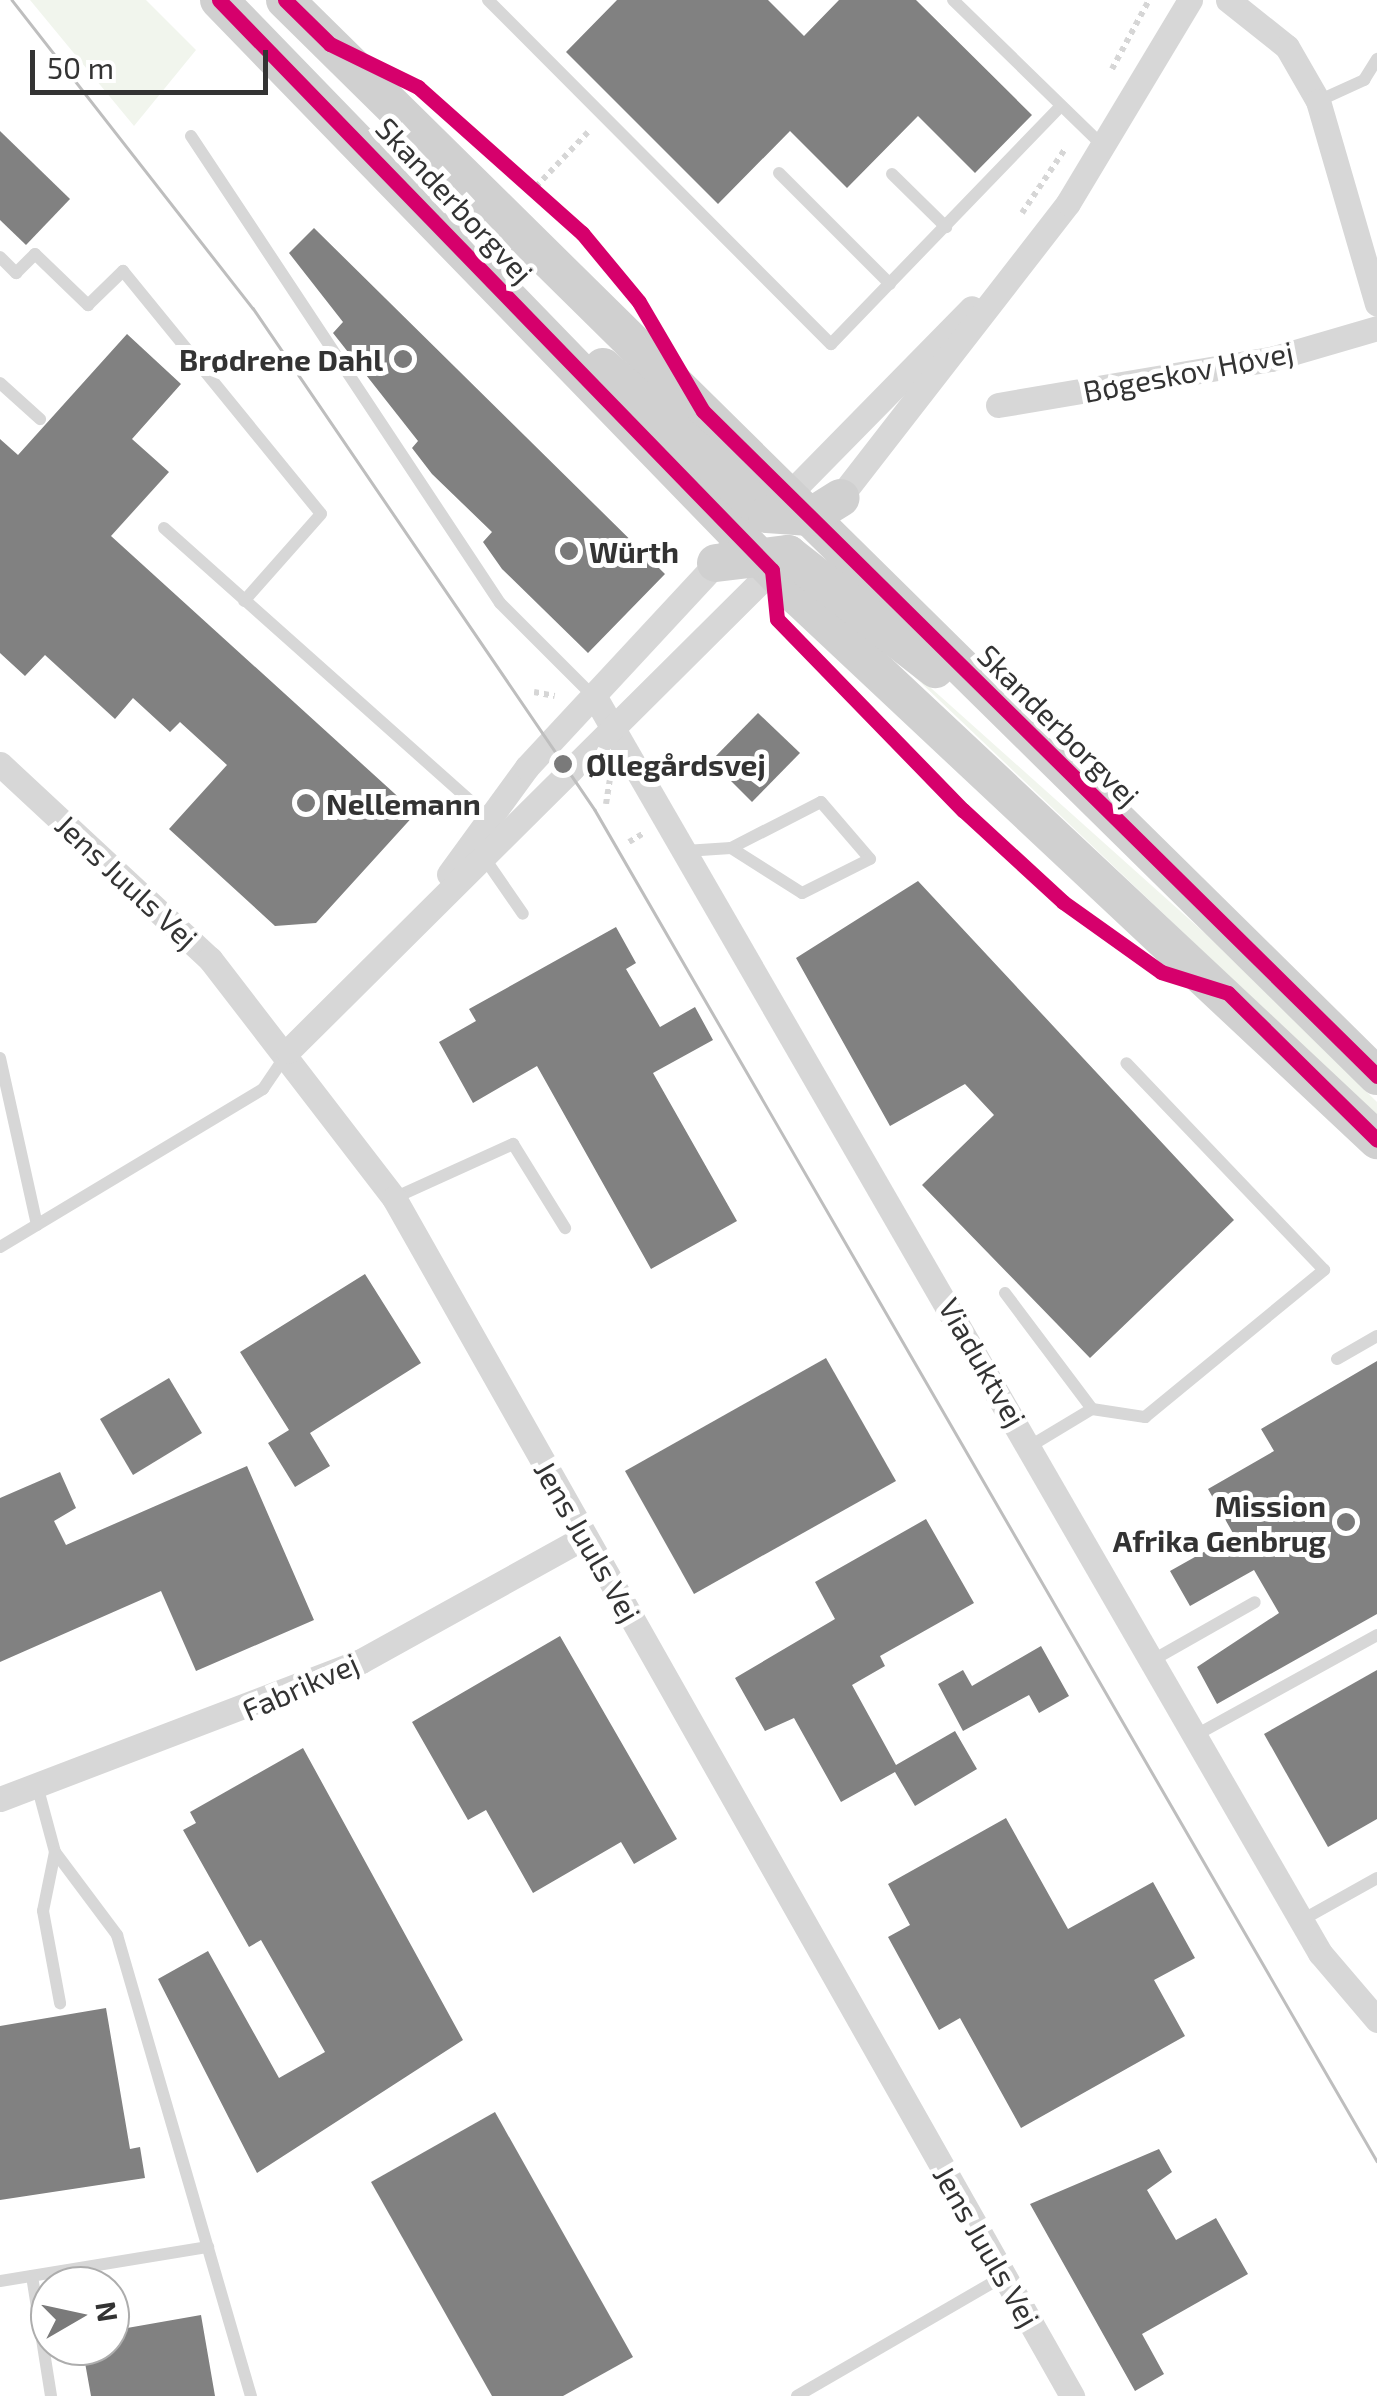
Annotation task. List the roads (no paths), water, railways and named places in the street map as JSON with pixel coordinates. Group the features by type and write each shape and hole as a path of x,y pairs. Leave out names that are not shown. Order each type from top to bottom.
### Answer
{"main road":[{"name":"Skanderborgvej","path":"218,0 450,234 745,556 1377,1140"},
{"name":"Skanderborgvej","path":"285,0 814,509 1064,768 1377,1076"},
{"path":"450,234 754,504 787,521 814,509"},
{"path":"745,556 804,563 1064,768"}],"street":[{"path":"814,509 1004,284 1104,148 1190,0"},
{"path":"1228,0 1287,48 1318,101 1377,304"},
{"path":"814,509 1004,284"},
{"name":"Bøgeskov Høvej","path":"998,405 1271,359 1377,328"},
{"path":"288,1051 499,827 596,698 745,556"},
{"path":"499,827 615,731 745,556"},
{"name":"Viaduktvej","path":"596,698 1032,1445 1302,1920 1377,2020"},
{"name":"Jens Juuls Vej","path":"0,764 210,959 288,1051 394,1198 1072,2396"},
{"name":"Fabrikvej","path":"0,1800 38,1789 361,1661 585,1537"}],"lane":[{"path":"488,0 831,344 1060,107"},
{"path":"953,0 1104,148"},
{"path":"1318,101 1364,80 1377,59"},
{"path":"190,136 500,603 596,698"},
{"path":"779,173 890,284"},
{"path":"892,174 946,227"},
{"path":"0,257 16,273 35,254 88,305 123,271 321,514 244,601"},
{"path":"0,382 40,419"},
{"path":"164,528 499,827"},
{"path":"685,851 731,848 821,802 870,859 802,893 731,848"},
{"path":"479,849 523,914"},
{"path":"0,1247 263,1088 288,1051"},
{"path":"0,1058 37,1224"},
{"path":"1032,1445 1092,1408 1146,1416 1324,1270 1126,1063"},
{"path":"394,1198 513,1144 565,1228"},
{"path":"1005,1293 1092,1408"},
{"path":"1337,1359 1377,1336"},
{"path":"1154,1660 1255,1602"},
{"path":"1196,1735 1377,1636"},
{"path":"38,1789 55,1852 117,1935 251,2396"},
{"path":"55,1852 43,1911 60,2002"},
{"path":"1302,1920 1377,1878"},
{"path":"93,2266 208,2247"},
{"path":"0,2281 30,2276"},
{"path":"798,2396 1004,2276"},
{"path":"46,2366 51,2396"}],"tram line":[{"path":"12,0 253,308 595,810 1377,2161"}],"place":[{"name":"Brødrene Dahl","path":"403,359"},
{"name":"Würth","path":"569,551"},
{"name":"Øllegårdsvej","path":"563,764"},
{"name":"Nellemann","path":"306,803"},
{"name":"Mission Afrika Genbrug","path":"1346,1522"}]}
